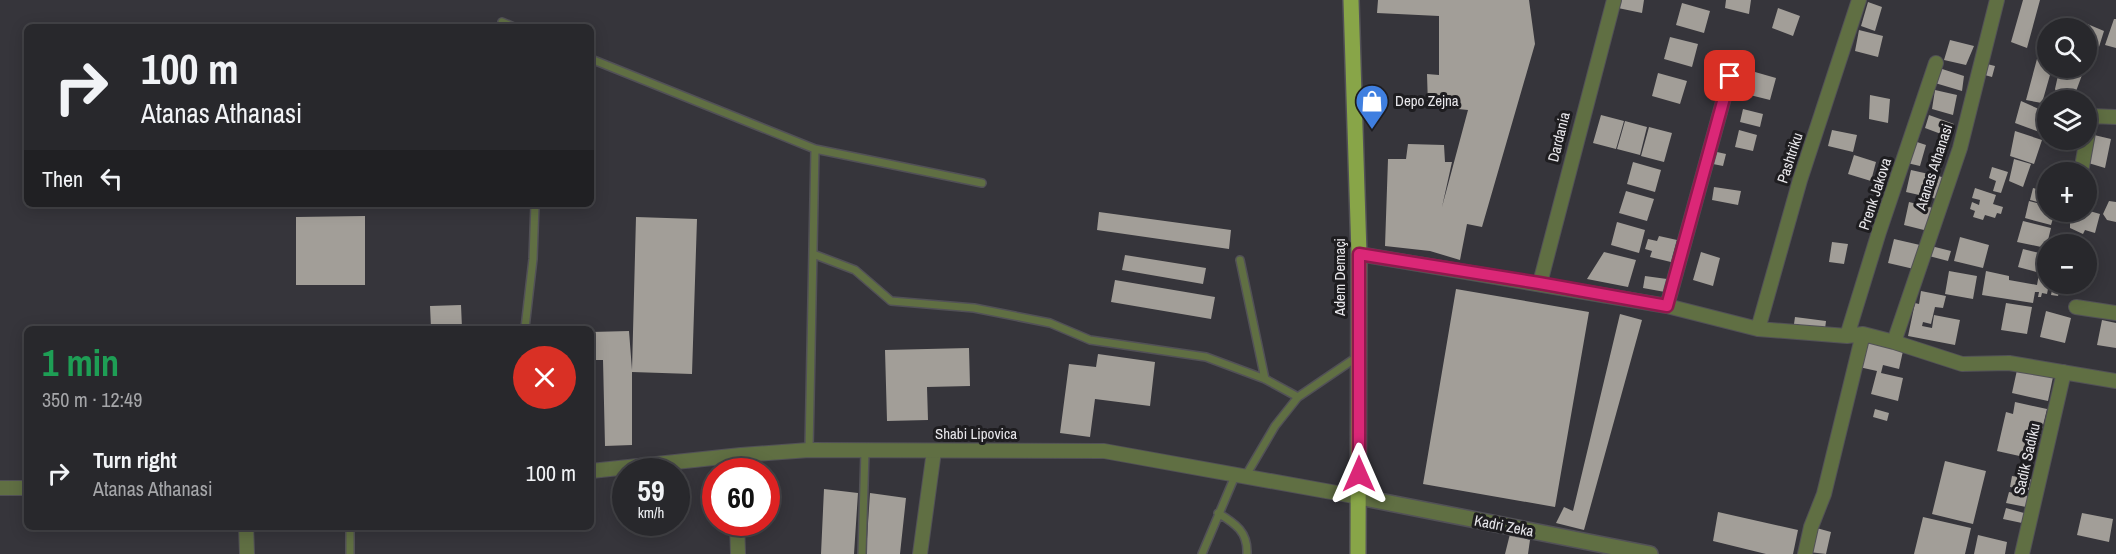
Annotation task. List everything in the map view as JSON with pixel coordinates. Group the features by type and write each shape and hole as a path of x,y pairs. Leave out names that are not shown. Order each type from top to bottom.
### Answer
{"main road":[{"name":"Adem Demaçi","path":"1351,0 1359,254 1358,554"}],"street":[{"name":"Dardania","path":"1539,283 1614,0"},
{"name":"Pashtriku","path":"1758,329 1800,180 1859,0"},
{"name":"Atanas Athanasi","path":"1894,342 1960,148 1997,0"},
{"name":"Prenk Jakova","path":"1847,336 1879,232 1936,63"},
{"path":"1667,306 1730,76"},
{"path":"2083,162 2091,116 2116,117"},
{"path":"1359,254 1667,306 1758,329 1847,336 1863,334 1962,364 2009,363 2116,381"},
{"path":"2076,306 2116,313"},
{"path":"1805,554 1811,527 1824,494 1863,334"},
{"name":"Sadik Sadiku","path":"2022,554 2064,372"},
{"name":"Shabi Lipovica","path":"594,471 741,454 809,450 1104,451 1359,497"},
{"path":"920,554 934,451"},
{"path":"741,454 741,458"},
{"path":"0,488 24,488"},
{"name":"Kadri Zeka","path":"1359,497 1650,554"},
{"path":"246,530 247,554"},
{"path":"737,536 738,554"}],"lane":[{"path":"502,22 507,24"},
{"path":"594,60 815,149 982,183"},
{"path":"809,450 815,149"},
{"path":"525,326 535,207"},
{"path":"813,254 855,270 891,301 974,308 1050,323 1090,340 1206,357 1265,379 1298,397"},
{"path":"1240,260 1265,379"},
{"path":"1202,554 1218,513 1240,476 1275,426 1298,397 1359,356"},
{"path":"862,554 865,451"},
{"path":"1218,513 1242,530 1247,541 1247,554"},
{"path":"350,530 350,554"}],"building":[{"path":"1378,0 1529,0 1535,44 1482,227 1467,224 1460,260 1430,251 1385,246 1388,159 1406,159 1408,144 1444,145 1445,162 1452,162 1442,207 1468,110 1428,106 1427,74 1439,75 1439,16 1377,13"},
{"path":"1620,0 1644,0 1642,13 1618,8"},
{"path":"1726,0 1751,0 1749,14 1725,8"},
{"path":"2023,0 2040,0 2027,48 2011,42"},
{"path":"1868,2 1882,7 1875,31 1861,26"},
{"path":"1682,3 1710,11 1704,33 1676,25"},
{"path":"1778,8 1800,16 1793,36 1772,28"},
{"path":"2114,19 2116,19 2116,48 2105,45"},
{"path":"2097,28 2104,31 2097,50"},
{"path":"1859,30 1883,36 1878,57 1855,51"},
{"path":"1670,37 1698,44 1692,67 1664,59"},
{"path":"1950,40 1974,46 1966,65 1944,60"},
{"path":"2037,59 2037,78 2049,78 2046,90 2037,90 2037,102 2026,100"},
{"path":"1983,63 1995,66 1992,77 1981,74"},
{"path":"1939,68 1964,76 1962,91 1935,83"},
{"path":"1748,70 1776,78 1770,100 1742,93"},
{"path":"1658,73 1687,81 1680,104 1652,96"},
{"path":"2057,78 2081,78 2076,90 2055,89"},
{"path":"1935,90 1957,95 1953,115 1932,109"},
{"path":"1870,95 1890,99 1888,123 1869,119"},
{"path":"2021,101 2037,108 2037,131 2015,123"},
{"path":"1743,109 1763,114 1760,127 1740,122"},
{"path":"1601,115 1624,121 1616,149 1593,143"},
{"path":"1929,115 1954,124 1949,137 1925,128"},
{"path":"1625,121 1647,127 1640,155 1617,149"},
{"path":"1649,127 1672,133 1664,162 1641,156"},
{"path":"1739,130 1757,135 1753,151 1735,147"},
{"path":"1832,130 1857,135 1853,152 1828,146"},
{"path":"2015,131 2037,138 2039,150 2034,164 2010,156"},
{"path":"2097,136 2111,139 2105,168 2097,166 2097,162 2085,162 2089,150 2097,150"},
{"path":"1914,141 1926,145 1920,166 1907,163"},
{"path":"1717,152 1726,154 1723,166 1713,164"},
{"path":"1854,155 1876,162 1871,181 1848,174"},
{"path":"2014,159 2031,164 2023,187 2009,181"},
{"path":"1633,162 1661,170 1655,192 1627,184"},
{"path":"1992,167 2008,172 2001,193 1993,191 1996,181 1989,178"},
{"path":"1911,170 1942,177 1937,199 1906,192"},
{"path":"1714,187 1741,191 1738,205 1712,200"},
{"path":"1975,188 1996,195 1993,204 2003,207 2001,214 1997,213 1995,218 1985,215 1983,220 1973,217 1975,211 1970,209 1972,202 1979,205 1980,200 1972,198"},
{"path":"2033,188 2037,189 2037,202 2030,200"},
{"path":"1626,191 1654,199 1647,221 1619,213"},
{"path":"2029,201 2037,203 2037,221 2025,218"},
{"path":"2109,201 2116,202 2116,222 2107,220 2103,214"},
{"path":"1909,202 1933,208 1928,231 1904,225"},
{"path":"1099,212 1231,230 1229,249 1097,230"},
{"path":"2097,213 2100,214 2095,233 2085,230 2083,234 2070,228 2070,222 2097,222"},
{"path":"365,216 365,285 296,285 296,217"},
{"path":"636,217 697,219 692,374 632,372 632,445 605,446 603,360 594,360 594,332 629,331 632,370"},
{"path":"2023,221 2051,228 2050,234 2037,234 2037,246 2017,242"},
{"path":"1617,222 1645,230 1639,253 1611,245"},
{"path":"1659,236 1677,240 1671,262 1650,257 1652,251 1645,249 1648,239 1657,241"},
{"path":"1960,237 1989,245 1983,268 1954,261"},
{"path":"1894,239 1920,245 1914,269 1888,263"},
{"path":"1832,242 1848,244 1844,264 1829,262"},
{"path":"1931,246 1951,251 1948,261 1929,256"},
{"path":"2023,249 2037,252 2037,272 2018,267"},
{"path":"1604,252 1636,260 1628,287 1587,279"},
{"path":"1701,252 1720,258 1713,286 1693,280"},
{"path":"1125,255 1206,268 1203,284 1122,270"},
{"path":"1949,271 1977,276 1973,299 1945,294"},
{"path":"1986,271 2009,276 2009,280 2037,285 2033,303 1982,295"},
{"path":"1645,276 1667,279 1665,292 1643,288"},
{"path":"1115,280 1215,297 1211,319 1111,302"},
{"path":"1456,289 1589,312 1555,507 1423,484"},
{"path":"1921,291 1946,296 1943,308 1935,307 1931,324 1923,322 1922,326 1932,328 1934,315 1960,320 1955,345 1908,336 1915,303 1919,304"},
{"path":"2006,303 2032,307 2027,334 2001,330"},
{"path":"461,305 462,326 431,326 430,306"},
{"path":"2046,311 2071,318 2065,343 2040,337"},
{"path":"1620,314 1642,320 1584,530 1556,523 1564,507 1573,511"},
{"path":"1795,317 1826,321 1825,329 1794,324"},
{"path":"2102,320 2116,323 2116,348 2097,345"},
{"path":"1865,342 1903,351 1899,369 1883,365 1881,373 1903,378 1898,401 1871,394 1877,371 1859,367"},
{"path":"969,348 970,386 927,387 928,420 887,421 885,350"},
{"path":"1098,354 1155,362 1150,406 1095,399 1090,437 1060,433 1069,364 1096,367"},
{"path":"2017,370 2053,377 2048,401 2012,393"},
{"path":"2015,402 2047,409 2036,454 2025,452 2024,457 1997,451 2006,412 2013,414"},
{"path":"1875,409 1889,413 1887,421 1873,417"},
{"path":"1945,461 1986,471 1973,524 1932,514"},
{"path":"2012,476 2031,479 2029,490 2010,487"},
{"path":"824,489 858,493 854,554 821,554"},
{"path":"2009,492 2028,496 2026,507 2006,503"},
{"path":"870,493 906,498 900,554 866,554"},
{"path":"2006,508 2024,513 2022,523 2003,519"},
{"path":"1718,512 1798,530 1793,554 1766,554 1713,541"},
{"path":"2082,513 2113,519 2109,542 2077,535"},
{"path":"1923,517 1971,528 1965,554 1914,554"},
{"path":"1813,527 1831,532 1826,554 1809,552"},
{"path":"1510,534 1530,540 1528,554 1505,554"},
{"path":"1978,535 2007,542 2005,554 1974,554"}],"place":[{"name":"Depo Zejna","path":"1372,130"}],"route":[{"path":"1359,474 1359,254 1667,306 1730,76"}]}
